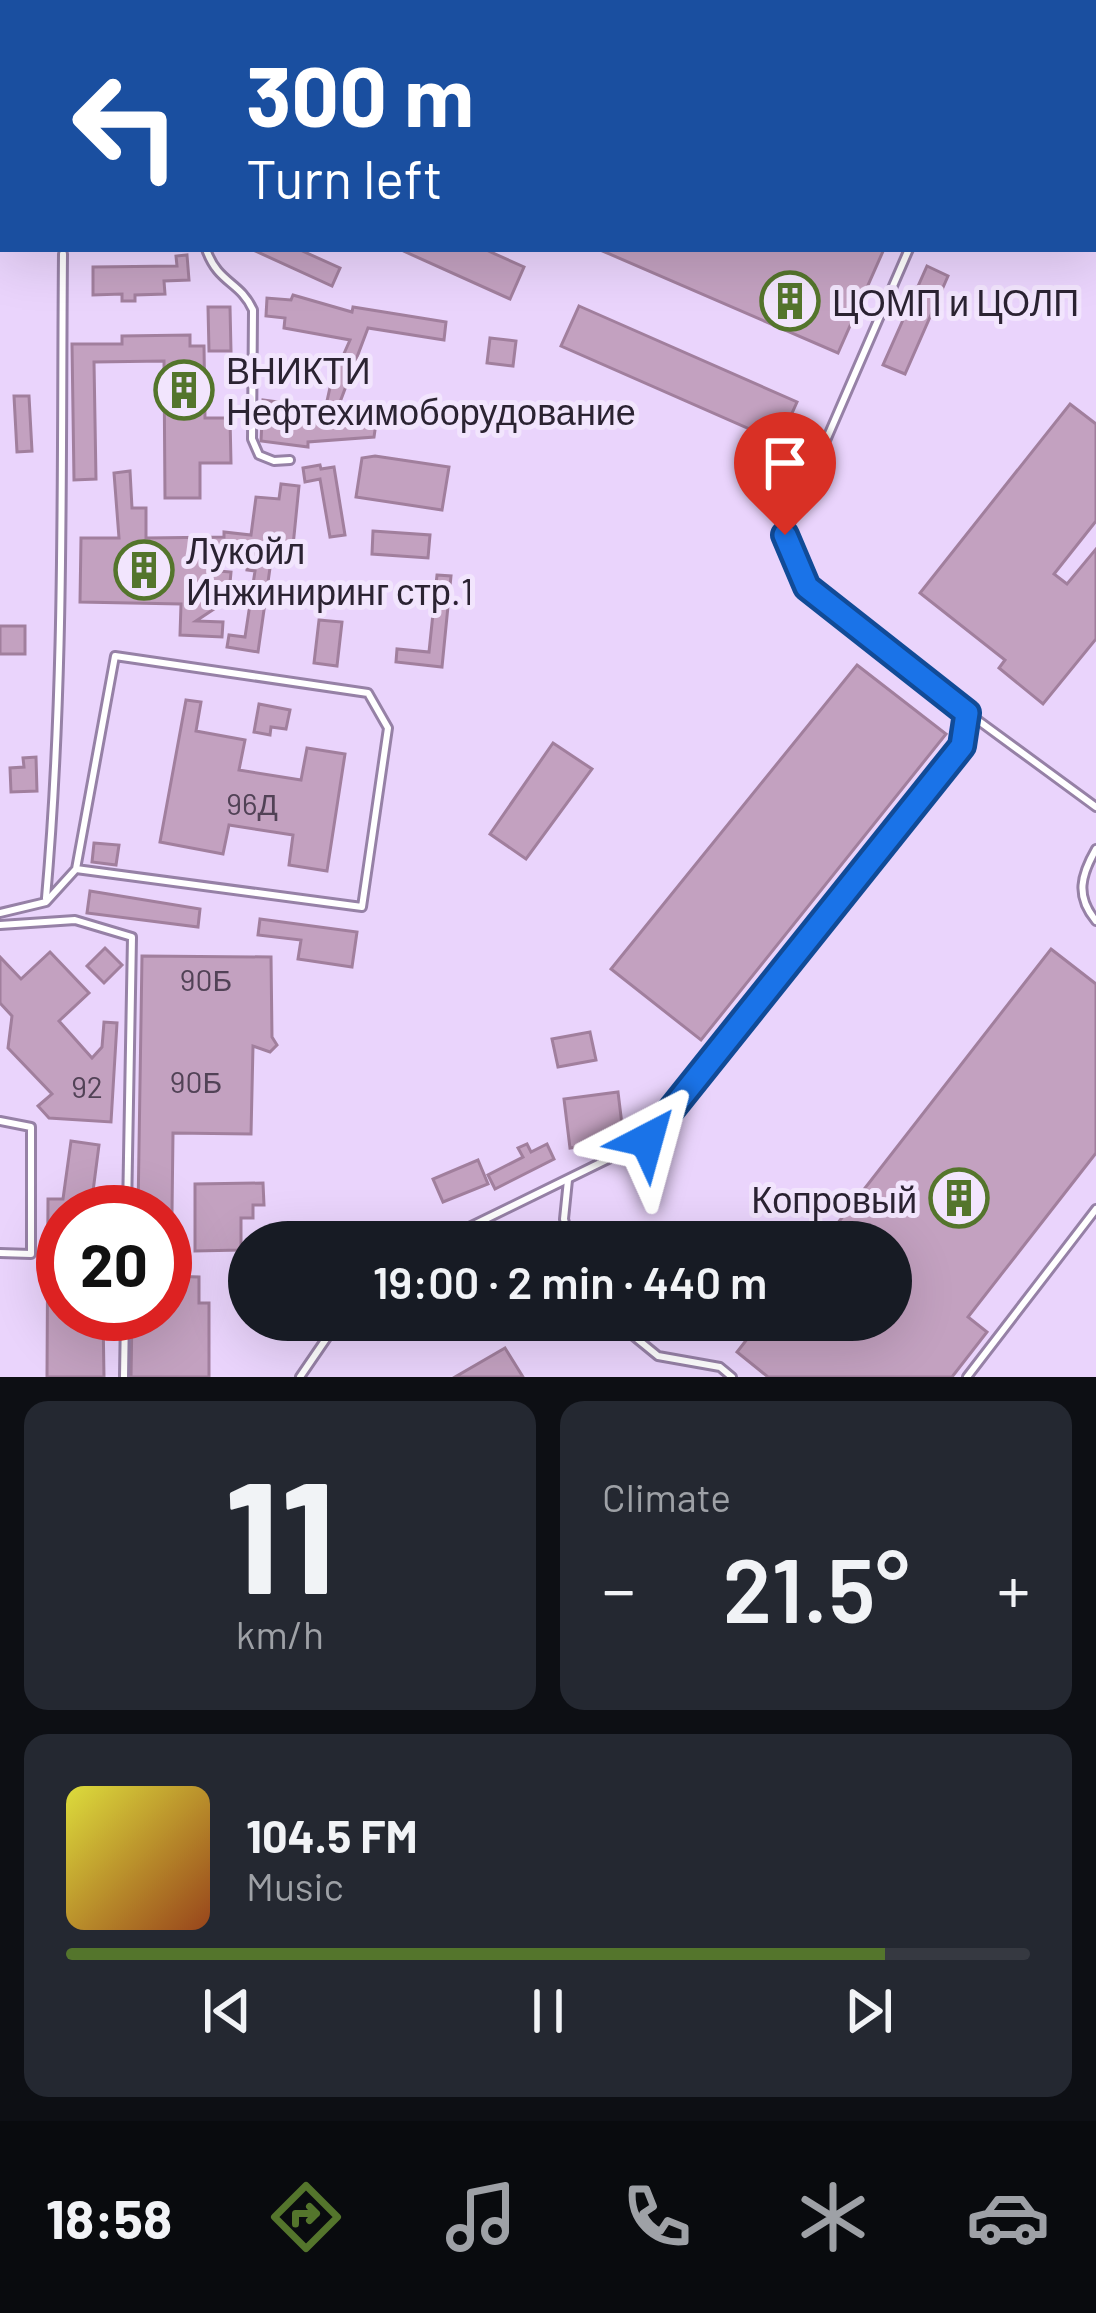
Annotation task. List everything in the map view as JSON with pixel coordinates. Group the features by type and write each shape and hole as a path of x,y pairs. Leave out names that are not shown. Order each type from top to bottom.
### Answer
{"lane":[{"path":"207,252 214,271 246,294 253,310 253,439 259,455 290,460"},
{"path":"908,252 785,535 807,587 1096,807"},
{"path":"46,902 60,638 63,254"},
{"path":"0,913 46,902 76,869 115,656 368,693 388,728 362,907 76,869"},
{"path":"482,1221 647,1140 962,746 967,713"},
{"path":"1096,849 1081,876 1084,906 1096,921"},
{"path":"0,925 75,920 131,937 127,1185"},
{"path":"0,1120 31,1127 31,1254 0,1253"},
{"path":"565,1221 568,1180"},
{"path":"968,1377 1096,1209"},
{"path":"124,1377 125,1341"},
{"path":"300,1377 325,1341"},
{"path":"640,1341 658,1356 720,1367 732,1377"}],"building":[{"path":"258,252 305,252 340,268 332,286"},
{"path":"406,252 491,252 524,267 510,299"},
{"name":"ЦОМП и ЦОЛП","path":"605,252 883,252 838,353"},
{"path":"187,255 189,280 164,281 165,294 135,295 135,301 122,301 122,294 93,295 93,267 177,266 176,256"},
{"path":"927,266 948,276 905,374 883,365"},
{"path":"293,295 352,312 353,307 446,322 444,340 368,328 334,418 377,416 374,437 308,442 308,447 261,441 263,400 293,404 291,417 323,419 331,383 350,340 284,328 285,318 266,316 267,298 291,300"},
{"path":"579,306 797,402 779,442 561,346"},
{"path":"208,307 230,307 231,351 209,351"},
{"name":"ВНИКТИ Нефтехимоборудование","path":"190,335 190,346 204,346 205,418 230,418 231,463 200,463 200,498 165,498 164,361 94,362 96,479 74,480 72,344 122,344 122,336"},
{"path":"490,338 516,341 513,366 487,363"},
{"path":"14,396 29,396 32,451 17,452"},
{"path":"1070,404 1096,424 1096,521 1054,574 1067,584 1096,549 1096,639 1043,704 999,668 1005,660 920,593"},
{"path":"362,458 449,467 442,510 356,497"},
{"path":"320,465 321,469 334,467 345,535 330,537 320,479 305,482 303,468"},
{"path":"130,471 132,508 146,508 146,538 224,537 224,532 251,535 256,497 279,499 281,484 299,486 292,556 272,554 258,652 227,647 229,635 245,637 255,571 247,570 249,555 208,549 208,570 231,572 230,583 225,583 229,599 196,621 223,622 222,637 180,635 181,604 80,602 81,538 119,538 114,473"},
{"path":"373,531 430,535 428,558 372,554"},
{"path":"437,575 451,576 442,667 396,662 397,649 429,652"},
{"path":"319,620 342,622 337,666 314,663"},
{"path":"0,626 25,626 25,654 0,654"},
{"path":"857,665 946,734 701,1040 611,969"},
{"path":"186,700 201,702 196,731 245,740 239,770 301,780 307,748 345,754 327,871 289,865 293,835 229,825 223,854 160,842"},
{"path":"259,704 290,710 286,729 271,727 270,735 254,732"},
{"path":"553,743 592,769 526,859 490,834"},
{"path":"36,757 37,791 11,792 10,768 24,767 23,758"},
{"path":"94,843 119,845 116,865 92,862"},
{"path":"90,891 200,909 198,927 87,913"},
{"path":"260,919 357,932 352,967 298,959 301,940 258,935"},
{"path":"105,948 122,965 104,983 87,966"},
{"name":"Копровый","path":"1051,949 1096,984 1096,1153 968,1317 987,1332 952,1377 768,1377 737,1352 746,1341 912,1341 912,1221 839,1221"},
{"path":"50,952 89,993 59,1021 92,1058 102,1047 104,1022 117,1023 111,1122 49,1118 38,1106 52,1094 8,1048 12,1016 0,1003 0,957 21,979"},
{"path":"142,956 271,957 272,1037 277,1045 270,1052 253,1046 251,1134 173,1133 172,1185 138,1185"},
{"path":"590,1032 596,1060 558,1067 552,1039"},
{"path":"618,1092 624,1141 570,1148 564,1099"},
{"path":"71,1141 99,1145 94,1185 65,1185"},
{"path":"527,1144 531,1152 547,1144 554,1159 495,1189 488,1175 523,1157 518,1148"},
{"path":"478,1160 488,1184 443,1202 433,1179"},
{"path":"263,1183 264,1205 253,1205 253,1218 228,1221 228,1250 195,1251 195,1184"},
{"path":"192,1277 199,1277 199,1303 209,1303 209,1377 131,1377 132,1341 192,1341"},
{"path":"47,1341 103,1341 104,1377 47,1377"},
{"path":"505,1348 523,1377 455,1377"}],"place":[{"name":"ЦОМП и ЦОЛП","path":"790,301"},
{"name":"ВНИКТИ Нефтехимоборудование","path":"184,390"},
{"name":"Лукойл Инжиниринг стр.1","path":"144,570"},
{"name":"Копровый","path":"959,1198"}],"route":[{"path":"647,1140 962,746 967,713 807,587 785,535"}]}
